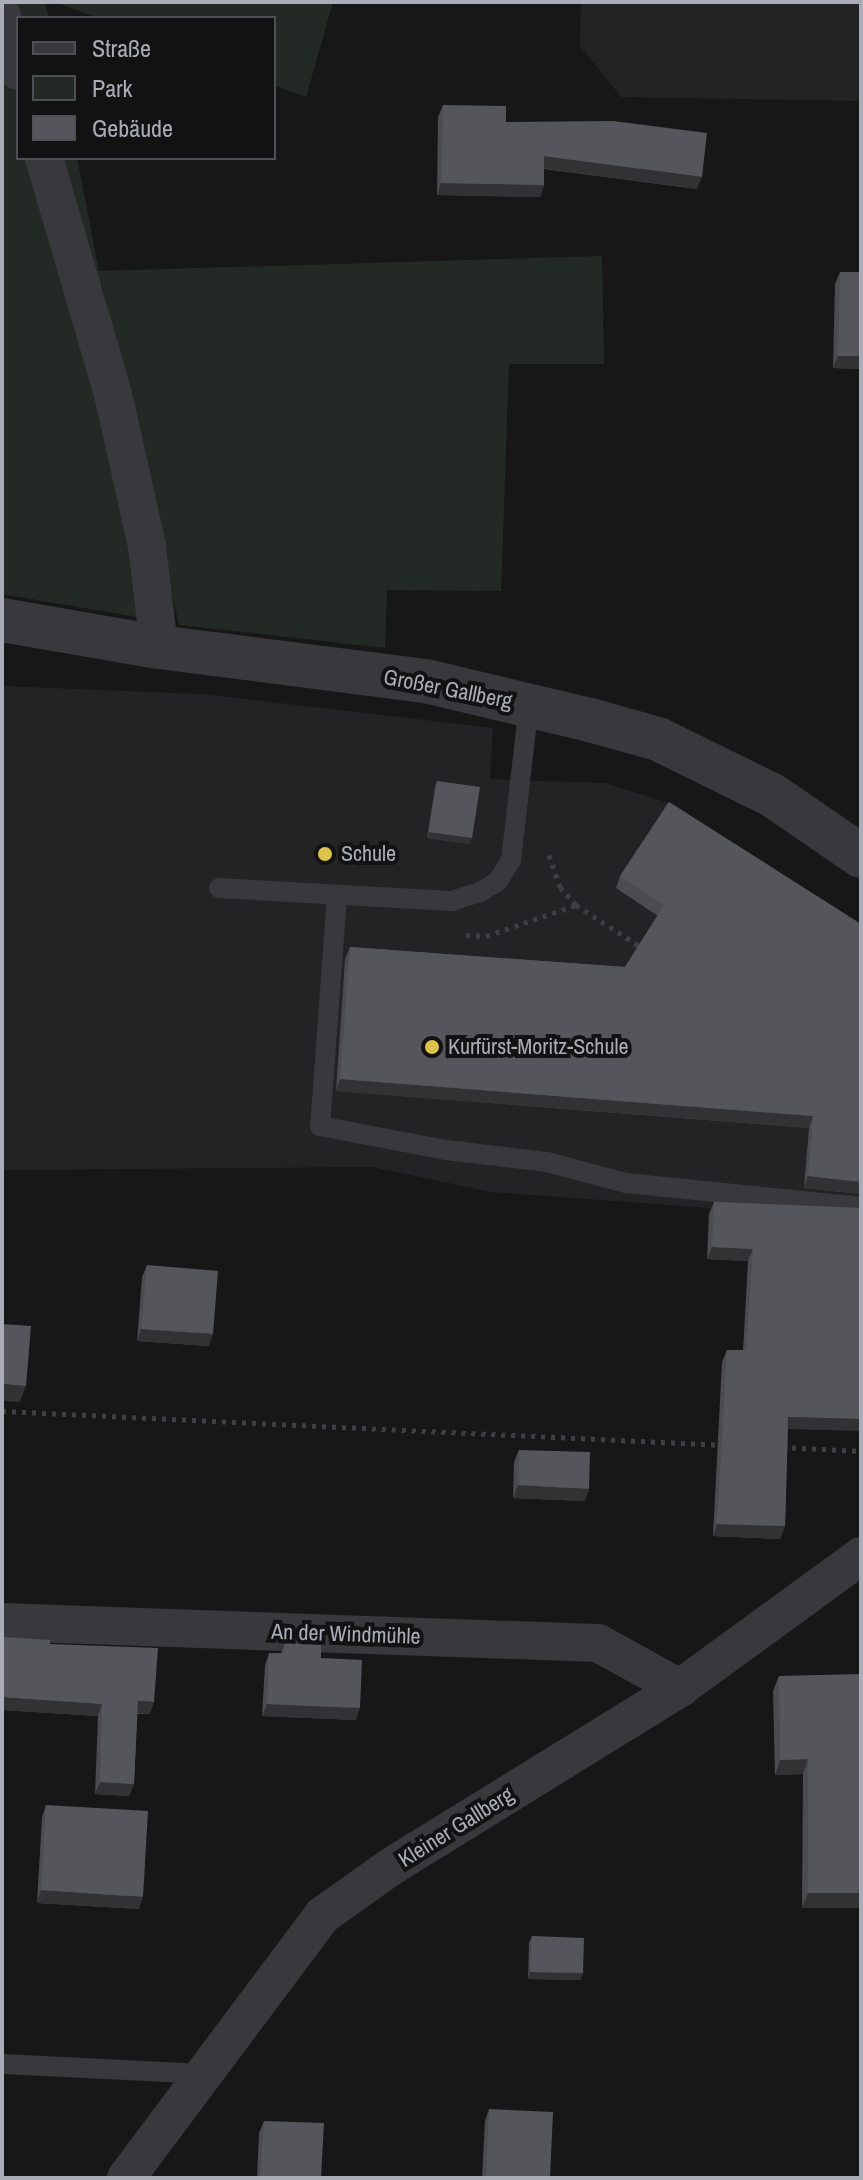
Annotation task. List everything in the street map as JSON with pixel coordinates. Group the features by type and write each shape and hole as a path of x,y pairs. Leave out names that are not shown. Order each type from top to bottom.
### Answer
{"street":[{"path":"2,16 16,64"},
{"path":"45,160 113,394 147,546 159,647"},
{"name":"Großer Gallberg","path":"2,620 159,647 426,681 658,739 772,795 861,856"},
{"name":"Kleiner Gallberg","path":"126,2178 323,1915 392,1866 680,1688 861,1556"},
{"name":"An der Windmühle","path":"2,1622 598,1643 680,1688"}],"lane":[{"path":"219,888 452,901 498,881 517,836 529,705"},
{"path":"337,896 320,1126 446,1150 547,1162 626,1183 861,1207"},
{"path":"2,2064 204,2074"}],"path":[{"path":"560,887 576,905 641,947"},
{"path":"2,1411 734,1445"},
{"path":"766,1447 861,1451"}],"shaded area":[{"path":"581,2 861,2 861,101 621,97 580,46"},
{"name":"Kurfürst-Moritz-Schule","path":"2,686 202,694 493,728 490,779 605,783 675,805 861,927 861,1219 491,1192 372,1167 2,1170"}],"green space":[{"path":"2,2 45,2 48,16 16,16 16,160 77,160 99,271 602,256 604,364 509,364 501,591 387,590 385,648 179,625 101,280 137,617 2,594"},
{"path":"55,2 333,2 306,97 276,86 276,16 93,16"}],"building":[{"path":"443,105 506,106 506,122 613,121 707,133 702,177 544,156 544,185 441,183"},
{"path":"840,272 861,272 861,356 838,356"},
{"path":"437,781 480,787 472,838 429,832"},
{"path":"669,802 861,924 861,1182 808,1176 813,1116 340,1079 350,947 625,967 664,905 620,876"},
{"path":"714,1202 861,1208 861,1419 788,1417 785,1526 717,1524 727,1350 746,1350 753,1249 712,1247"},
{"path":"147,1265 218,1271 213,1334 141,1329"},
{"path":"2,1324 31,1326 26,1386 2,1384"},
{"path":"519,1450 590,1452 589,1489 518,1485"},
{"path":"2,1637 50,1640 50,1644 158,1648 154,1702 138,1701 134,1784 100,1782 102,1704 2,1697"},
{"path":"285,1643 321,1645 321,1658 362,1660 360,1708 267,1704 269,1653 284,1654"},
{"path":"861,1674 861,1893 808,1893 808,1759 780,1760 779,1676"},
{"path":"46,1805 148,1811 143,1897 41,1890"},
{"path":"532,1936 584,1938 583,1973 530,1972"},
{"path":"489,2109 553,2112 550,2178 486,2178"},
{"path":"264,2121 324,2123 321,2178 260,2178"}],"place":[{"name":"Schule","path":"325,854"},
{"name":"Kurfürst-Moritz-Schule","path":"432,1047"}]}
